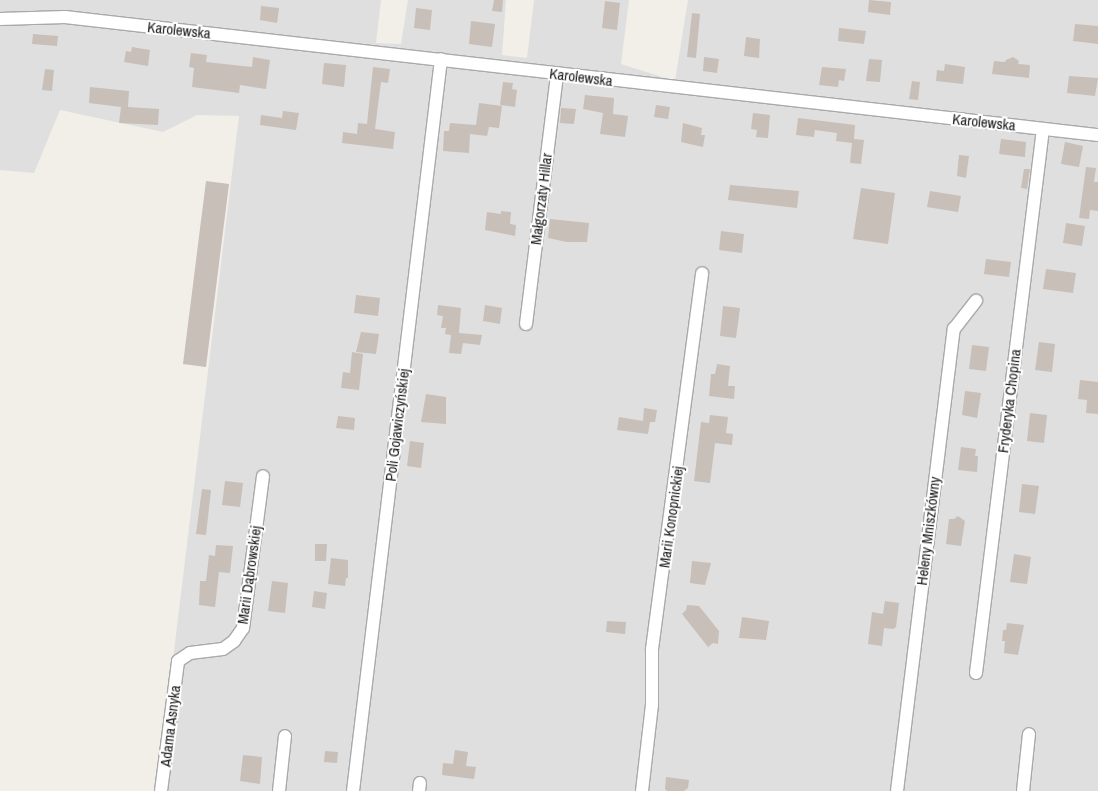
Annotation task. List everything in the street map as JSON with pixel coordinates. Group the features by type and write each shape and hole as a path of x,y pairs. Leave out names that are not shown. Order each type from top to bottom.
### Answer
{"street":[{"name":"Karolewska","path":"0,19 65,17 1098,135"},
{"name":"Poli Gojawiczyńskiej","path":"353,791 441,59"},
{"name":"Małgorzaty Hillar","path":"526,324 557,74"},
{"name":"Fryderyka Chopina","path":"976,673 1043,129"},
{"name":"Marii Konopnickiej","path":"642,791 652,705 652,649 702,273"},
{"name":"Heleny Mniszkówny","path":"897,791 954,329 976,301"},
{"name":"Marii Dąbrowskiej","path":"178,661 190,653 223,649 234,641 243,628 263,476"},
{"name":"Adama Asnyka","path":"161,791 178,661"},
{"path":"1023,791 1029,734"},
{"path":"279,791 285,736"}],"shaded area":[{"path":"0,0 381,0 376,43 401,44 408,0 506,0 502,55 527,58 534,0 629,0 621,64 675,81 688,0 1098,0 1098,791 157,791 239,116 197,115 163,132 60,110 34,173 0,170"}],"building":[{"path":"494,0 503,0 502,12 492,11"},
{"path":"869,0 891,2 890,15 868,12"},
{"path":"605,1 620,3 617,30 602,28"},
{"path":"261,6 279,8 277,23 260,20"},
{"path":"416,8 432,10 430,30 414,28"},
{"path":"692,13 700,14 696,58 687,57"},
{"path":"471,21 495,24 492,47 469,44"},
{"path":"1075,24 1098,26 1098,44 1073,41"},
{"path":"839,28 866,31 864,44 838,41"},
{"path":"33,34 58,36 57,46 32,44"},
{"path":"746,37 760,39 759,58 744,56"},
{"path":"132,47 150,50 148,66 124,62 126,51 131,52"},
{"path":"191,53 207,55 206,62 252,67 253,57 270,60 266,89 240,85 239,93 192,87 194,68 189,67"},
{"path":"704,57 719,59 717,73 703,71"},
{"path":"1013,57 1019,61 1018,64 1030,65 1029,78 992,74 994,61 1005,62"},
{"path":"869,59 882,60 880,82 866,81"},
{"path":"324,63 346,65 344,87 322,84"},
{"path":"945,64 965,67 963,84 936,81 937,70 944,71"},
{"path":"373,67 390,69 388,83 381,82 375,129 395,132 393,149 342,143 343,132 357,134 358,123 367,124"},
{"path":"822,67 846,69 844,81 839,80 838,87 819,85"},
{"path":"45,69 54,70 52,91 42,90"},
{"path":"1069,76 1098,78 1095,96 1067,93"},
{"path":"912,81 920,82 918,100 909,99"},
{"path":"503,82 513,83 512,89 517,90 515,107 500,105"},
{"path":"90,87 129,91 128,107 159,109 158,125 119,123 121,107 89,103"},
{"path":"585,95 614,98 613,114 628,116 625,137 600,134 603,113 583,109"},
{"path":"479,103 502,106 499,128 489,127 487,136 470,134 469,153 443,151 444,131 449,131 450,123 476,125"},
{"path":"656,105 670,107 668,119 654,117"},
{"path":"561,108 576,109 574,124 560,123"},
{"path":"283,111 299,113 296,130 260,125 261,115 282,118"},
{"path":"753,113 770,115 768,138 756,137 757,130 751,129"},
{"path":"798,118 855,125 854,139 864,140 861,164 850,163 852,143 836,141 837,133 815,130 814,137 796,135"},
{"path":"683,123 702,128 701,135 705,135 703,147 681,142"},
{"path":"1001,139 1026,142 1025,157 999,154"},
{"path":"1065,142 1083,146 1079,167 1061,164"},
{"path":"959,155 969,156 966,178 957,176"},
{"path":"1086,167 1096,168 1094,182 1098,182 1098,211 1090,210 1089,219 1079,218"},
{"path":"1024,169 1030,169 1027,189 1021,188"},
{"path":"206,181 229,184 206,367 183,364"},
{"path":"730,185 799,191 797,208 728,200"},
{"path":"861,188 895,193 888,244 853,239"},
{"path":"930,191 961,196 958,212 927,207"},
{"path":"501,211 511,212 510,224 516,225 515,236 485,230 487,212 501,214"},
{"path":"550,219 589,223 587,242 567,242 548,238"},
{"path":"1066,223 1085,226 1082,246 1063,243"},
{"path":"721,231 744,234 742,253 719,250"},
{"path":"986,259 1011,262 1009,277 984,274"},
{"path":"1046,269 1076,273 1073,293 1043,289"},
{"path":"356,295 380,298 378,316 354,313"},
{"path":"438,305 461,308 459,333 482,335 480,345 463,343 461,354 449,353 451,335 445,334 446,328 441,328 443,316 437,315"},
{"path":"485,305 502,308 500,324 483,321"},
{"path":"723,306 740,308 736,338 720,336"},
{"path":"361,332 379,334 376,354 356,352"},
{"path":"1039,342 1055,344 1052,372 1035,370"},
{"path":"972,345 989,347 986,371 969,369"},
{"path":"352,352 363,354 359,390 341,388 343,372 350,373"},
{"path":"717,364 730,366 728,386 735,386 734,399 709,396 711,374 715,374"},
{"path":"1080,380 1098,382 1098,414 1086,413 1087,400 1078,399"},
{"path":"965,391 981,393 977,418 962,415"},
{"path":"426,394 446,397 446,424 421,422"},
{"path":"644,408 657,410 655,422 650,422 648,434 617,430 619,417 643,421"},
{"path":"1030,413 1047,415 1044,443 1027,441"},
{"path":"710,415 728,417 726,433 733,434 732,445 715,443 710,483 694,481 701,422 709,423"},
{"path":"338,416 355,418 354,430 336,428"},
{"path":"410,441 424,443 421,468 407,466"},
{"path":"961,447 976,449 975,456 978,456 977,472 958,470"},
{"path":"225,481 243,483 240,507 222,505"},
{"path":"1022,484 1039,486 1035,514 1019,512"},
{"path":"202,489 211,490 206,535 196,534"},
{"path":"958,516 965,521 961,546 946,544 949,519 954,519"},
{"path":"315,544 327,544 326,561 315,561"},
{"path":"216,545 233,546 230,573 219,572 215,607 199,605 200,581 206,581 209,555 215,556"},
{"path":"1014,554 1031,557 1027,584 1010,582"},
{"path":"331,558 348,560 348,578 346,578 345,586 328,584"},
{"path":"692,561 711,563 705,585 690,583"},
{"path":"272,581 288,583 285,613 268,611"},
{"path":"314,591 327,593 325,609 312,607"},
{"path":"885,601 899,603 896,627 893,629 884,628 882,646 868,644 872,612 883,614"},
{"path":"687,605 699,606 719,631 718,644 713,643 708,647 682,614 686,610"},
{"path":"742,617 769,621 766,640 739,638"},
{"path":"607,621 626,622 625,634 606,632"},
{"path":"1007,623 1024,625 1018,655 1004,653 1005,641 1002,641 1003,630 1006,630"},
{"path":"455,750 468,752 466,766 476,767 474,779 442,775 443,763 453,764"},
{"path":"325,751 338,752 337,763 324,762"},
{"path":"243,755 262,757 260,784 240,781"},
{"path":"666,777 689,780 688,788 684,791 667,791 665,789"}]}
